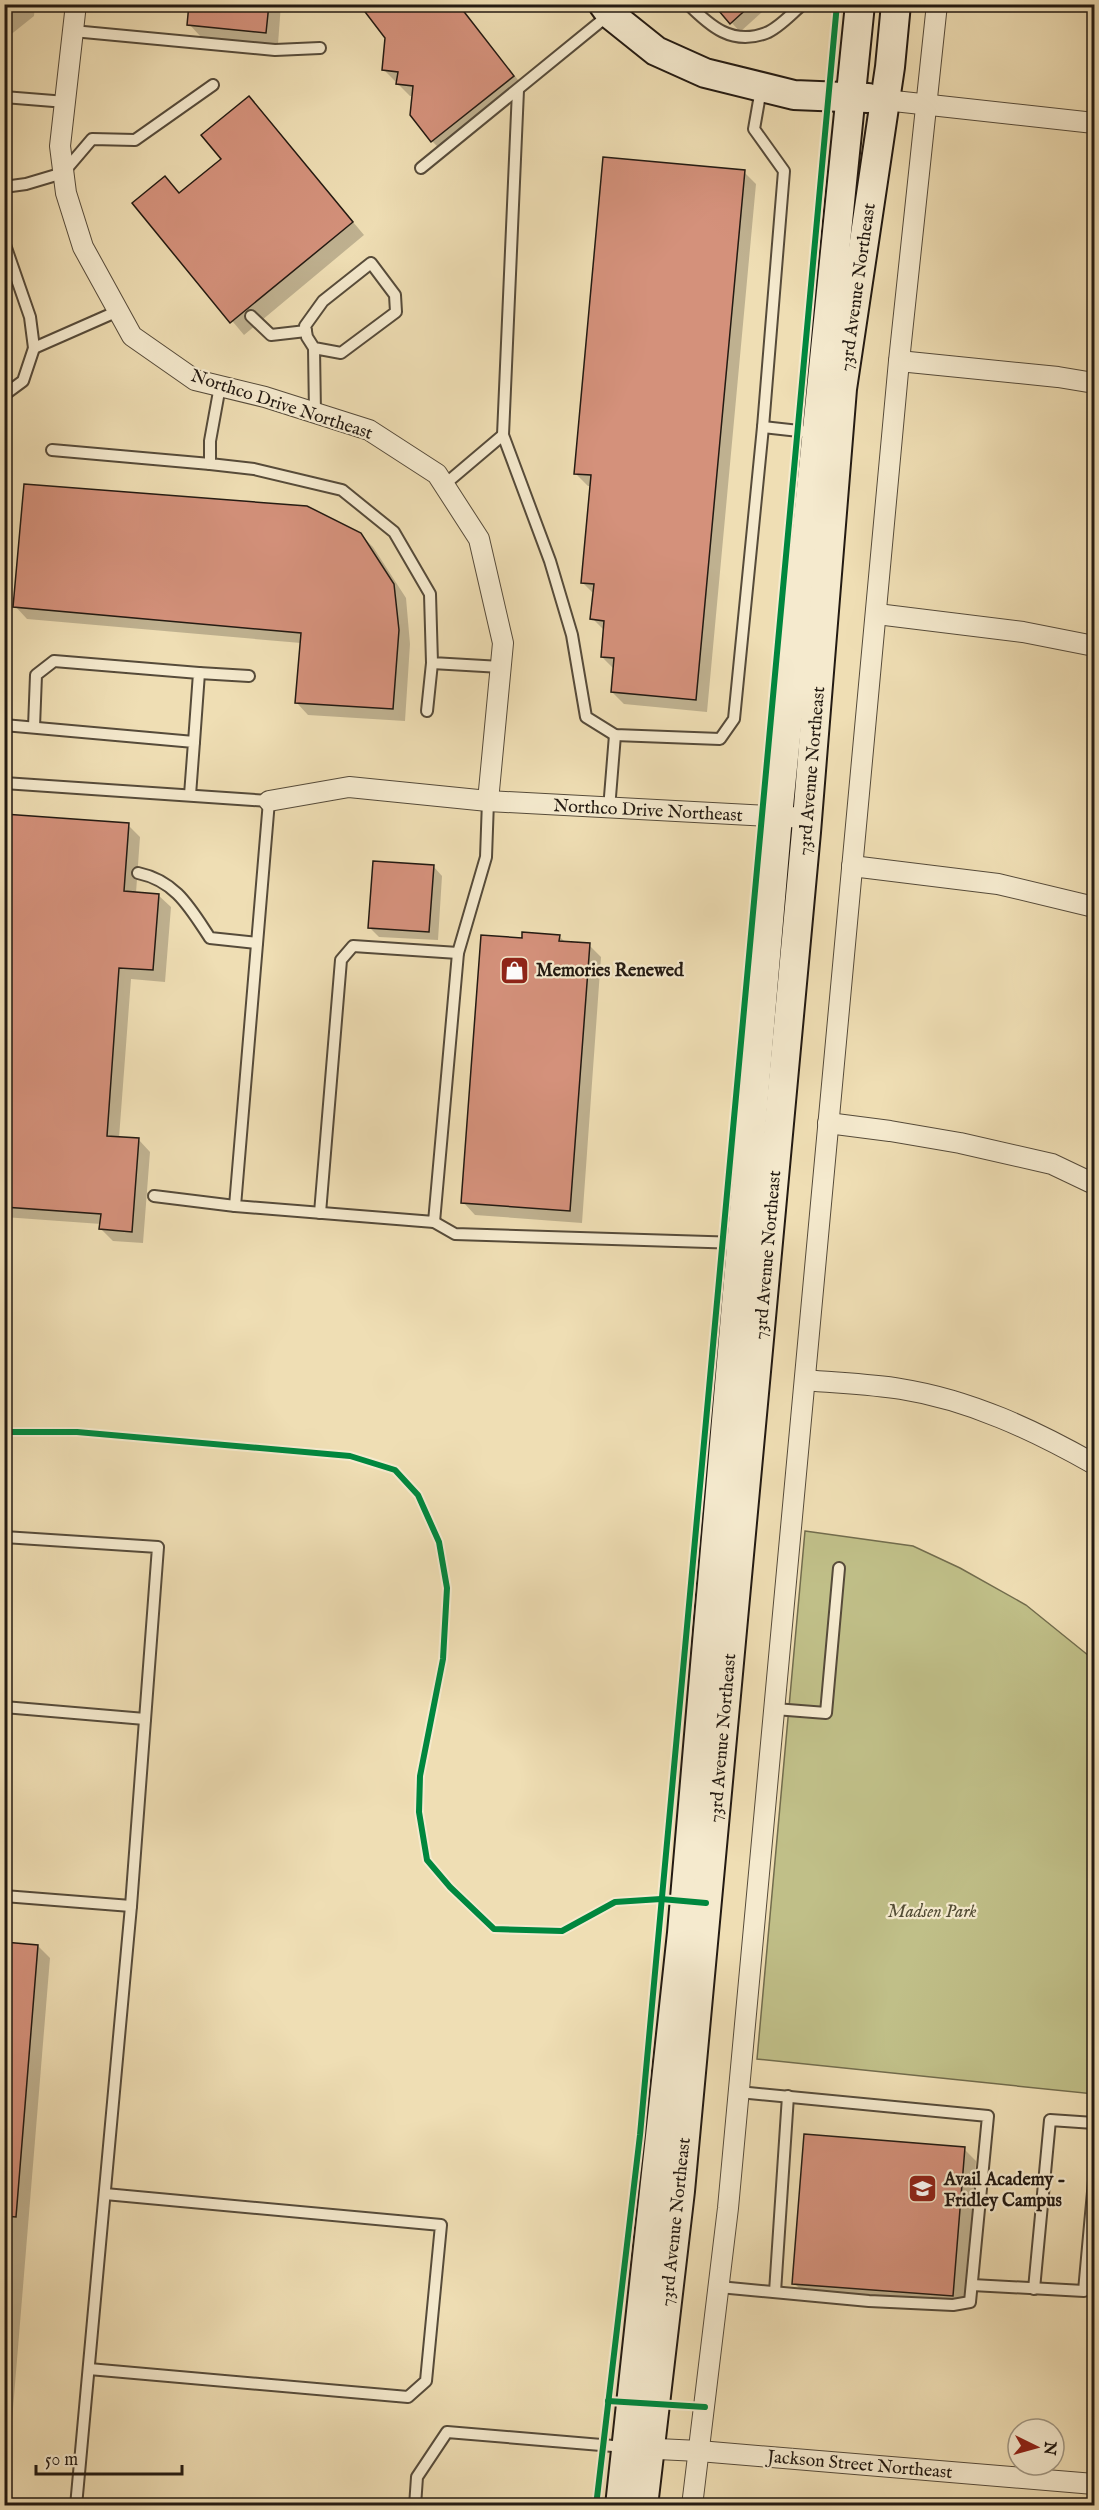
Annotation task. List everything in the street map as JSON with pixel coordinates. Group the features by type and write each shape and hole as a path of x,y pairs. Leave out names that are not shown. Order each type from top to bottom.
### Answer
{"street":[{"name":"Northco Drive Northeast","path":"76,4 60,146 66,193 83,247 132,336 195,380 369,430 437,474 478,539 503,643 488,801"},
{"name":"73rd Avenue Northeast","path":"620,2505 638,2448 681,2179 807,818 828,435 851,96 860,4"},
{"name":"73rd Avenue Northeast","path":"643,2505 638,2448 778,816 828,435 842,389 885,100 896,4"},
{"path":"692,2505 719,2287 739,2092 899,361 937,4"},
{"path":"612,8 656,51 705,73 794,95 851,96 1095,123"},
{"path":"899,361 1058,377 1095,383"},
{"path":"877,614 1023,632 1095,646"},
{"name":"Northco Drive Northeast","path":"268,801 349,788 488,801 807,818"},
{"path":"852,866 998,884 1095,907"},
{"path":"828,1123 960,1143 1052,1164 1095,1184"},
{"path":"805,1380 902,1389 959,1403 1036,1432 1095,1464"},
{"name":"Jackson Street Northeast","path":"638,2448 1095,2484"}],"lane":[{"path":"688,4 709,25 723,33 744,37 766,33 803,4"},
{"path":"420,168 518,90 612,8"},
{"path":"74,31 275,50 320,48"},
{"path":"4,187 26,184 63,173 92,139 135,140 213,85"},
{"path":"518,90 504,435 550,561 572,635 585,717 615,735 720,739 734,719 763,427 784,171 754,129 762,87"},
{"path":"4,97 66,102"},
{"path":"4,242 30,317 34,348 23,381 4,395"},
{"path":"314,348 341,353 396,312 395,295 370,263 323,301 305,326 306,337 314,348 315,413"},
{"path":"34,348 118,311"},
{"path":"251,316 271,335 306,331"},
{"path":"210,464 210,441 220,386"},
{"path":"763,427 828,435"},
{"path":"444,485 504,435"},
{"path":"52,450 254,469 342,490 394,532 430,594 432,663 427,711"},
{"path":"34,727 36,675 54,661 249,676"},
{"path":"432,663 501,667"},
{"path":"190,795 199,673"},
{"path":"4,725 194,742"},
{"path":"609,808 615,735"},
{"path":"4,783 268,801 235,1206"},
{"path":"434,1222 458,953 486,857 488,801"},
{"path":"138,873 154,876 183,897 210,938 257,943"},
{"path":"320,1212 341,960 353,946 458,953"},
{"path":"154,1196 235,1206 434,1222 455,1234 741,1243"},
{"path":"4,1537 158,1547 131,1906 76,2505"},
{"path":"775,1708 826,1713 839,1568"},
{"path":"4,1707 145,1719"},
{"path":"4,1896 131,1906"},
{"path":"719,2287 869,2301 953,2305 970,2302 972,2285 988,2116 739,2092"},
{"path":"775,2292 788,2096"},
{"path":"1034,2289 1050,2120 1095,2123"},
{"path":"972,2285 1084,2291 1095,2181"},
{"path":"89,2369 408,2397 426,2381 441,2226 105,2194"},
{"path":"415,2505 417,2477 447,2432 638,2448"}],"green space":[{"name":"Madsen Park","path":"805,1531 913,1546 960,1568 1026,1605 1094,1660 1094,2094 757,2059"}],"building":[{"path":"189,4 269,4 266,33 187,25"},
{"path":"359,4 458,4 514,76 431,142 410,115 413,86 396,84 398,72 382,70 385,38"},
{"path":"713,4 752,4 730,24"},
{"path":"249,96 353,222 230,323 132,203 165,176 179,193 221,159 201,135"},
{"path":"603,157 745,170 696,700 611,692 614,658 601,657 604,621 590,619 594,584 581,583 591,475 574,474"},
{"path":"24,484 307,506 361,533 394,584 399,630 393,709 295,703 301,633 13,607"},
{"path":"4,814 129,823 124,891 159,894 153,970 119,968 107,1136 139,1138 132,1232 99,1229 101,1214 4,1207"},
{"path":"373,861 434,865 429,932 368,928"},
{"path":"522,932 560,935 559,941 590,943 570,1211 461,1203 481,935 522,938"},
{"path":"4,1942 38,1945 16,2217 4,2216"},
{"path":"804,2134 965,2147 953,2296 792,2284"}],"cycle path":[{"path":"596,2506 640,2135 837,4"},
{"path":"4,1432 77,1432 350,1456 395,1470 418,1495 439,1542 447,1588 443,1659 420,1776 419,1812 427,1860 450,1887 494,1929 562,1931 615,1902 661,1899 706,1903"},
{"path":"608,2401 705,2407"}],"place":[{"name":"Memories Renewed","path":"515,970"},
{"name":"Avail Academy - Fridley Campus","path":"923,2189"}]}
